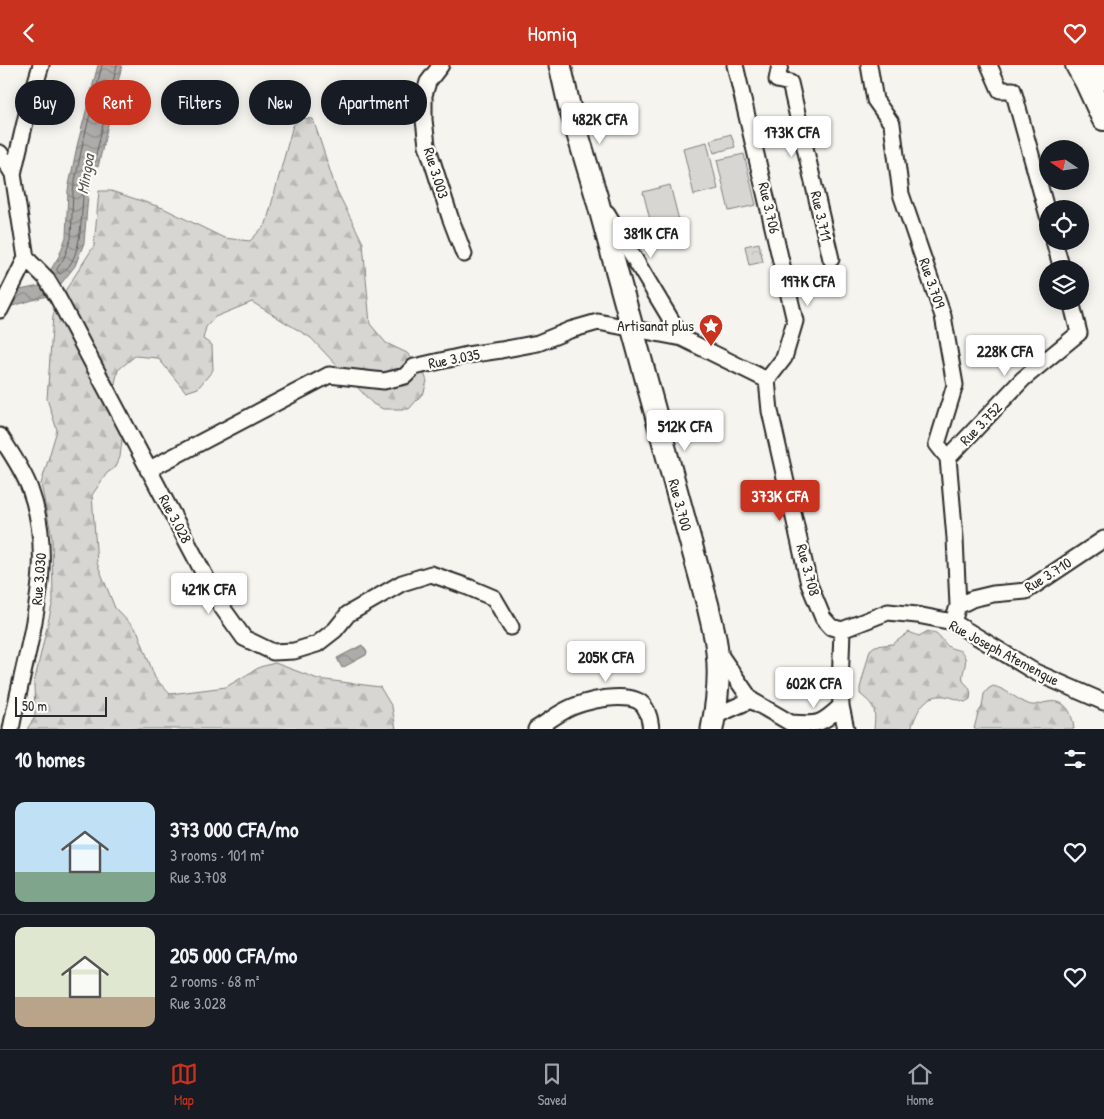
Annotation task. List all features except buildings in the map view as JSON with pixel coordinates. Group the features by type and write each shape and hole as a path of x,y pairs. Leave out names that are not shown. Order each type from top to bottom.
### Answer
{"main road":[{"name":"Rue 3.700","path":"560,65 569,105 633,328 700,577 717,651 718,675 713,722"},
{"path":"1078,65 1104,118"},
{"path":"1098,65 1104,77"}],"street":[{"path":"0,309 26,258 13,174 29,105 42,65"},
{"name":"Rue 3.003","path":"441,65 428,82 424,95 427,145 464,254"},
{"name":"Rue 3.706","path":"735,65 795,321 784,358 766,380"},
{"name":"Rue 3.711","path":"780,65 777,80 790,83 831,259"},
{"name":"Rue 3.709","path":"869,65 875,100 892,124 901,193 943,315 955,385 937,444 948,458 955,538 958,606 953,622"},
{"path":"989,65 1000,90 1013,91 1044,200"},
{"path":"0,153 13,174"},
{"path":"596,195 682,338"},
{"name":"Rue 3.028","path":"26,258 46,278 58,298 221,606 244,638 273,652 294,651 317,644 335,630 348,614 402,583 431,574 494,598 511,627"},
{"name":"Rue 3.752","path":"948,458 1023,379 1079,333 1073,310"},
{"name":"Rue 3.035","path":"148,470 329,375 384,381 405,376 414,367 467,355 538,343 598,322 633,328"},
{"path":"633,328 682,338 766,380"},
{"name":"Rue 3.708","path":"766,380 770,411 810,584 823,619 831,627 842,630"},
{"name":"Rue 3.030","path":"0,436 15,459 30,489 42,548 38,603 10,729"},
{"name":"Rue 3.710","path":"958,606 972,599 993,594 1026,591 1104,539"},
{"name":"Rue Joseph Atemengue","path":"842,630 888,612 953,622 1035,672 1104,702"},
{"path":"842,630 840,706 846,729"},
{"path":"717,651 751,700 796,726 819,723 828,718 840,706"},
{"path":"536,729 567,709 603,699 620,697 634,699 644,705 651,729"},
{"path":"713,722 751,700"}],"green space":[{"path":"311,119 313,119 336,189 363,243 370,324 386,343 407,353 423,370 427,381 424,392 409,409 383,409 373,404 311,338 252,302 215,317 206,327 203,339 212,345 213,370 198,388 186,392 158,358 135,356 118,370 115,383 123,432 120,457 116,467 107,473 92,495 97,563 115,608 138,632 155,678 170,694 226,687 260,667 275,663 318,679 380,687 392,707 396,729 27,729 35,717 34,683 53,601 52,538 41,484 57,430 47,399 53,316 56,305 94,246 99,191 111,191 163,208 224,238 250,241 266,224 293,125 311,125"},
{"path":"731,134 735,147 714,153 710,140"},
{"path":"707,142 718,189 694,195 683,148"},
{"path":"744,154 756,205 729,211 717,160"},
{"path":"670,185 683,236 656,243 643,192"},
{"path":"759,243 763,262 749,265 745,246"},
{"path":"928,631 936,633 947,646 960,651 964,655 963,681 970,689 970,699 965,702 945,696 937,696 922,705 911,729 874,729 875,717 872,705 860,694 870,650 875,646 893,644 909,632 919,636"},
{"path":"993,686 1031,705 1054,702 1064,705 1070,713 1074,729 974,729 978,713 982,707 984,694"}],"water":[{"path":"98,65 122,65 118,80 94,80"},
{"name":"Mingoa","path":"85,115 85,125 108,125 98,167 93,165 89,184 84,243 75,266 60,285 50,271 59,256 66,237 68,190"},
{"path":"44,285 50,295 9,307 15,291"},
{"path":"362,645 367,652 366,655 342,668 337,658"}],"place":[{"name":"Artisanat plus","path":"711,347"}]}
